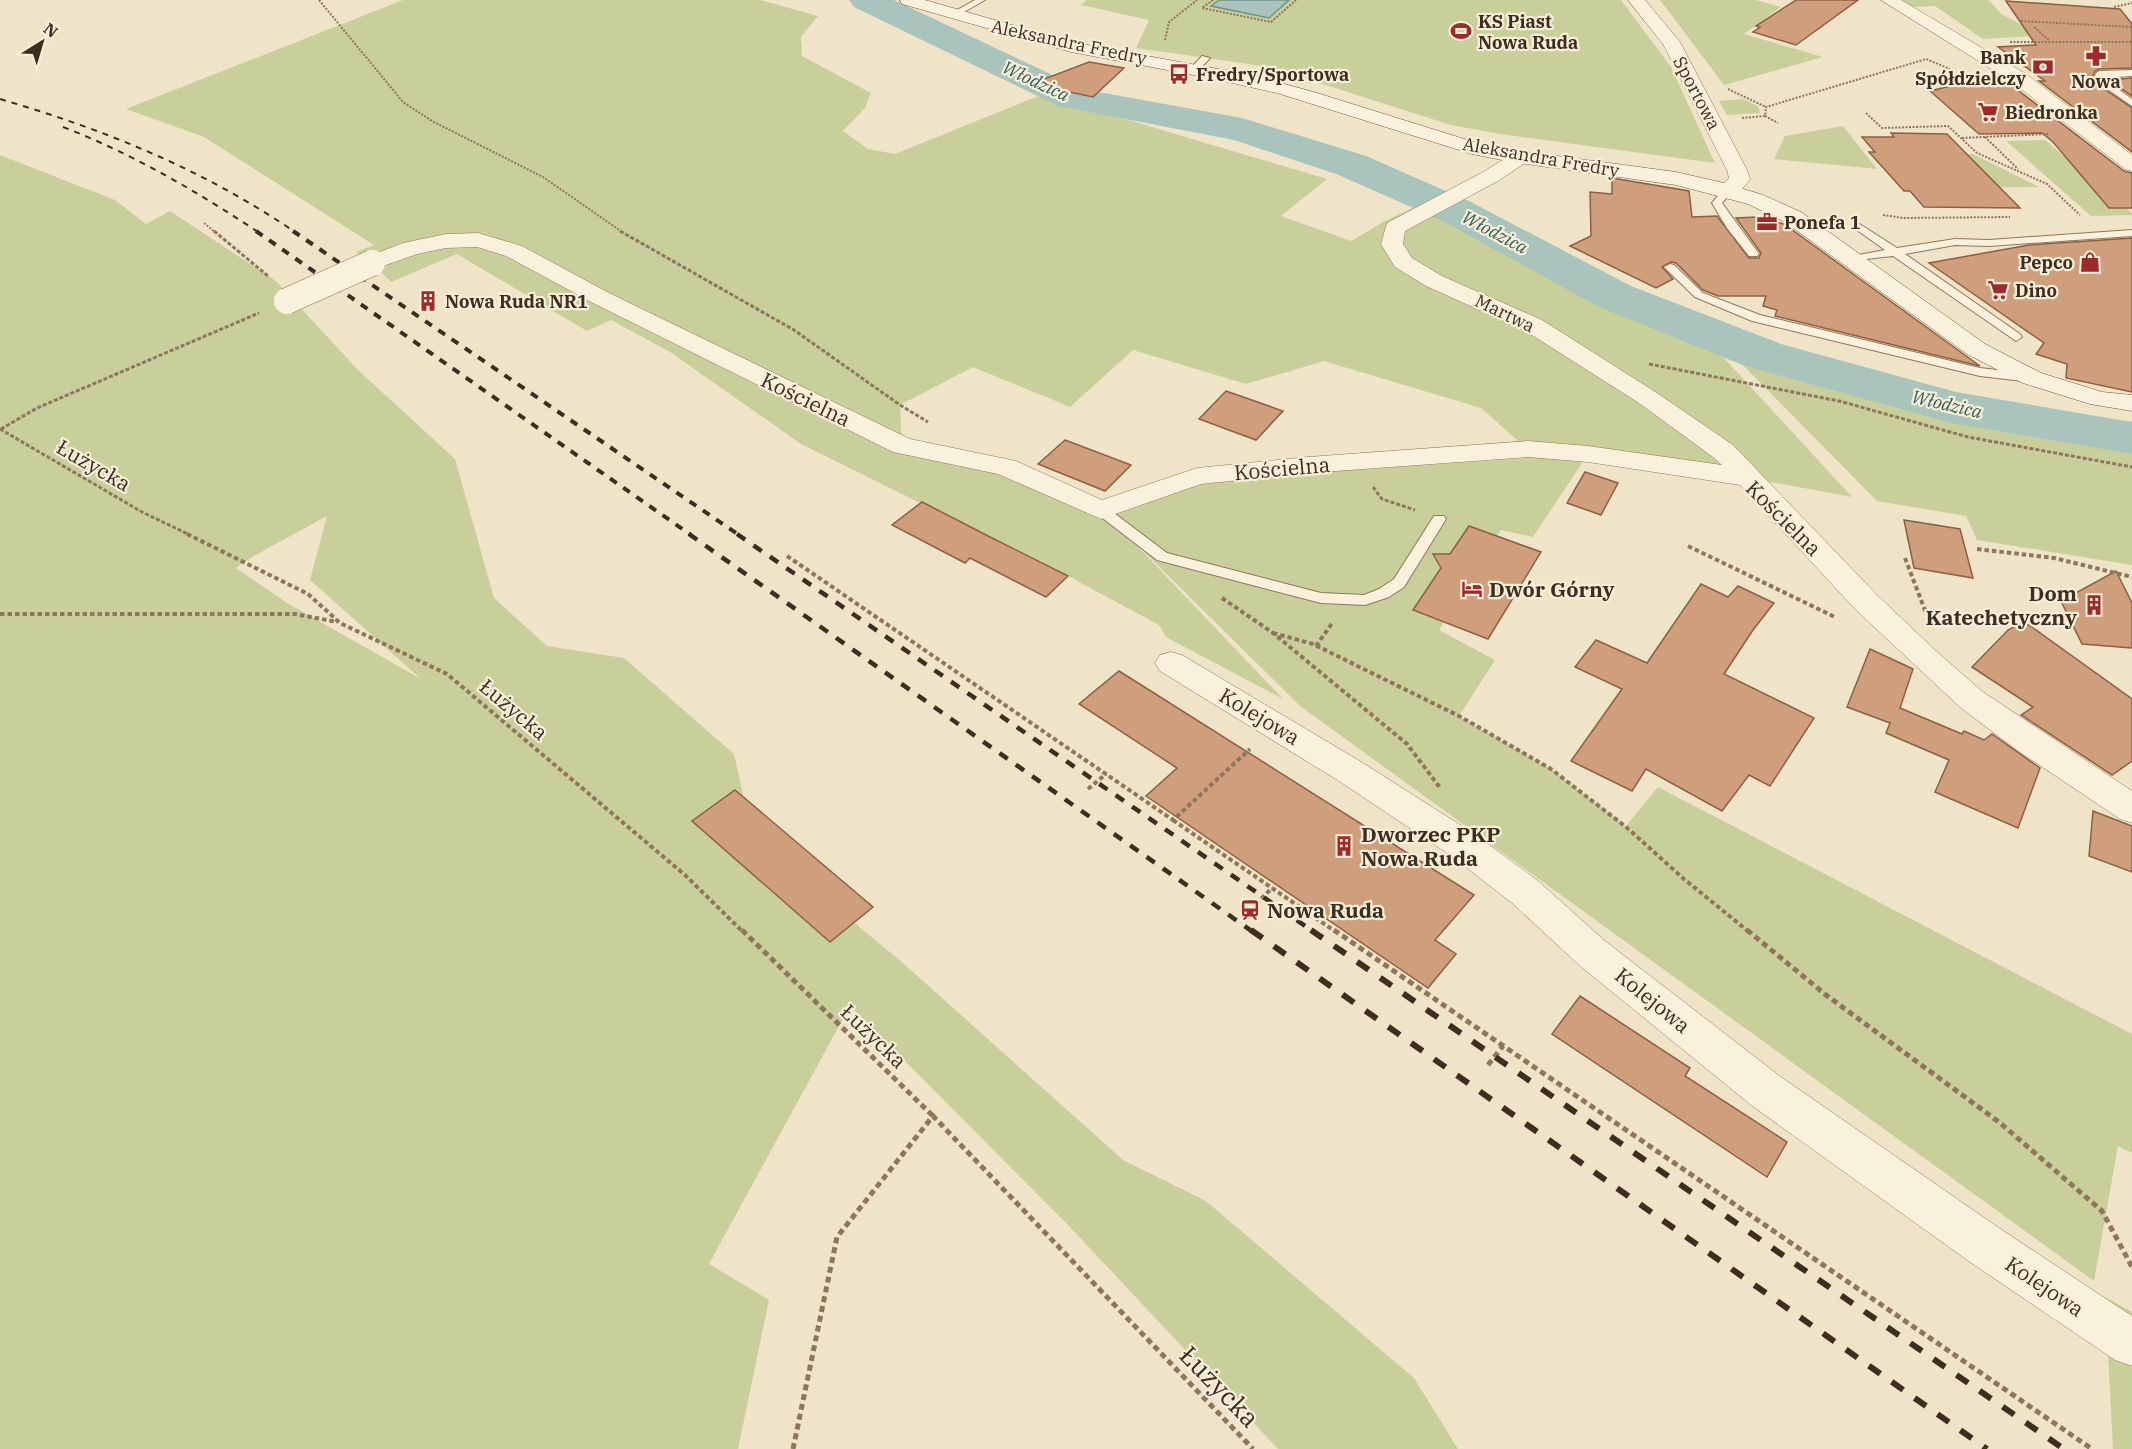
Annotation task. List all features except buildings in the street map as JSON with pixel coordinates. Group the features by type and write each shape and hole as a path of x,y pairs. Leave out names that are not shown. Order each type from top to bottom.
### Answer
{"street":[{"name":"Aleksandra Fredry","path":"908,0 1072,47 1200,63 1472,148 1695,181 1729,189 1764,201 1793,217 1976,349 2032,378 2099,399 2132,403"},
{"name":"Sportowa","path":"1636,0 1671,42 1711,120 1740,179 1729,189"},
{"path":"1889,0 2019,78 2127,156"},
{"name":"Martwa","path":"1521,157 1506,168 1395,228 1392,244 1403,262 1434,281 1533,325 1577,351 1723,451 1749,478"},
{"name":"Kościelna","path":"287,301 411,248 446,240 478,240 514,251 601,298 902,446 1006,467 1101,510 1197,476 1308,465 1528,449 1588,454 1749,478 1867,603 1972,700 2132,809"},
{"name":"Kolejowa","path":"1171,663 1463,845 1525,892 1592,953 1766,1091 1983,1244 2132,1343"}],"lane":[{"path":"954,14 981,0"},
{"path":"2132,73 2100,74 2098,79 2132,103"},
{"path":"1729,189 1717,203 1731,226 1753,254"},
{"path":"1858,226 2016,337"},
{"path":"1852,260 1955,242 1989,243 2132,233"},
{"path":"1670,267 1699,295 1756,318 1980,372 2032,378"},
{"path":"1101,510 1162,557 1321,598 1365,600 1384,593 1399,583 1439,519"}],"path":[{"path":"319,0 403,102 432,121 543,177 631,239 794,330 900,405 929,422"},
{"path":"1157,47 1166,39 1169,22 1197,0"},
{"path":"1213,0 1202,8 1271,22 1296,0"},
{"path":"2114,7 2132,3"},
{"path":"2021,21 2132,27"},
{"path":"2034,27 2050,41"},
{"path":"2026,42 2132,42"},
{"path":"1728,89 1766,107 1926,59 1950,69"},
{"path":"1765,116 1766,107"},
{"path":"1866,113 1882,128 1948,126 1977,153 2048,184 2082,216 2070,216"},
{"path":"1711,120 1765,116 1778,123"},
{"path":"1962,138 2049,134"},
{"path":"1985,137 2021,172"},
{"path":"1879,214 1903,218 2010,217"},
{"path":"204,223 267,275"},
{"path":"0,430 37,408 287,301"},
{"path":"1725,379 1839,401 1968,437 2132,467"},
{"name":"Łużycka","path":"0,430 142,512 308,594 340,623 447,674 685,875 933,1116 1253,1449"},
{"path":"1382,499 1439,519"},
{"path":"1688,546 1844,622"},
{"path":"1977,549 2054,558 2132,577"},
{"path":"787,556 2092,1449"},
{"path":"0,614 295,614 340,623"},
{"path":"1407,744 1273,633 1313,644 1459,716 1551,769 1626,826 1684,879 1826,995 1999,1122 2102,1211 2132,1267"},
{"path":"1173,820 1275,726"},
{"path":"1088,789 1106,774"},
{"path":"1256,904 1272,888"},
{"path":"1488,1065 1503,1046"},
{"path":"793,1449 837,1236 933,1116"}],"green space":[{"path":"403,0 760,0 818,16 801,37 802,56 871,93 865,108 843,131 868,149 895,154 1036,97 1048,96 1327,179 1281,216 1351,241 1385,221 1427,201 1456,211 1614,296 1763,355 1952,407 2132,438 2132,565 1977,540 1966,516 1877,501 1729,351 1713,346 1852,497 1749,478 1588,454 1533,537 1501,530 1439,630 1495,660 1459,716 1551,769 1626,826 1658,787 2132,1034 2132,1153 2118,1146 2094,1281 1300,706 1125,533 1283,699 1166,637 1159,625 1068,576 801,444 670,352 611,320 587,331 457,254 391,282 372,263 356,252 374,245 204,137 126,109","holes":["1133,350 1246,384 1324,361 1481,408 1527,449 1197,476 1101,510 1006,467 902,446 900,405 973,367 1070,407"]},
{"path":"1087,0 1621,0 1671,67 1715,163 1500,134 1451,125 1269,67 1136,48 1149,20 1081,5"},
{"path":"1660,0 1756,0 1781,7 1744,34 1823,57 1724,85"},
{"path":"1896,0 1989,0 2001,14 2030,29 2035,36 1983,39 1935,6 1908,7"},
{"path":"1743,99 1758,106 1760,113 1727,115 1719,101"},
{"path":"1843,126 1877,169 1774,159 1785,136"},
{"path":"2045,140 2132,215 2091,216 2006,141"},
{"path":"1924,154 1973,154 2039,187 1956,188"},
{"path":"0,155 115,200 146,224 170,211 276,281 357,369 455,459 494,598 547,646 624,658 734,754 753,839 903,963 1123,1160 1206,1201 1414,1378 1458,1449 1278,1449 1069,1226 850,1006 709,1264 769,1300 738,1449 0,1449","holes":["327,516 310,580 421,679 287,603 236,568"]},
{"path":"2105,1297 2132,1312 2132,1449 2113,1449"}],"water":[{"path":"1219,0 1289,0 1269,18 1211,6"}],"waterway":[{"name":"Włodzica","path":"866,0 1071,98 1242,130 1351,165 1456,211 1614,296 1763,355 1952,407 2132,438"}],"railway":[{"path":"0,99 78,124 153,154 225,189 295,232"},
{"path":"63,127 164,174 258,232"},
{"path":"256,231 691,535"},
{"path":"293,231 739,535"},
{"path":"689,534 1253,932"},
{"path":"737,534 1314,932"},
{"path":"1251,930 1987,1449"},
{"path":"1311,930 2064,1449"}],"place":[{"name":"KS Piast Nowa Ruda","path":"1461,31"},
{"name":"Nowa","path":"2096,56"},
{"name":"Bank Spółdzielczy","path":"2043,67"},
{"name":"Fredry/Sportowa","path":"1179,74"},
{"name":"Biedronka","path":"1988,112"},
{"name":"Ponefa 1","path":"1767,222"},
{"name":"Pepco","path":"2090,262"},
{"name":"Dino","path":"1998,290"},
{"name":"Nowa Ruda NR1","path":"428,301"},
{"name":"Dwór Górny","path":"1472,589"},
{"name":"Dom Katechetyczny","path":"2094,605"},
{"name":"Dworzec PKP Nowa Ruda","path":"1344,846"},
{"name":"Nowa Ruda","path":"1250,910"}]}
